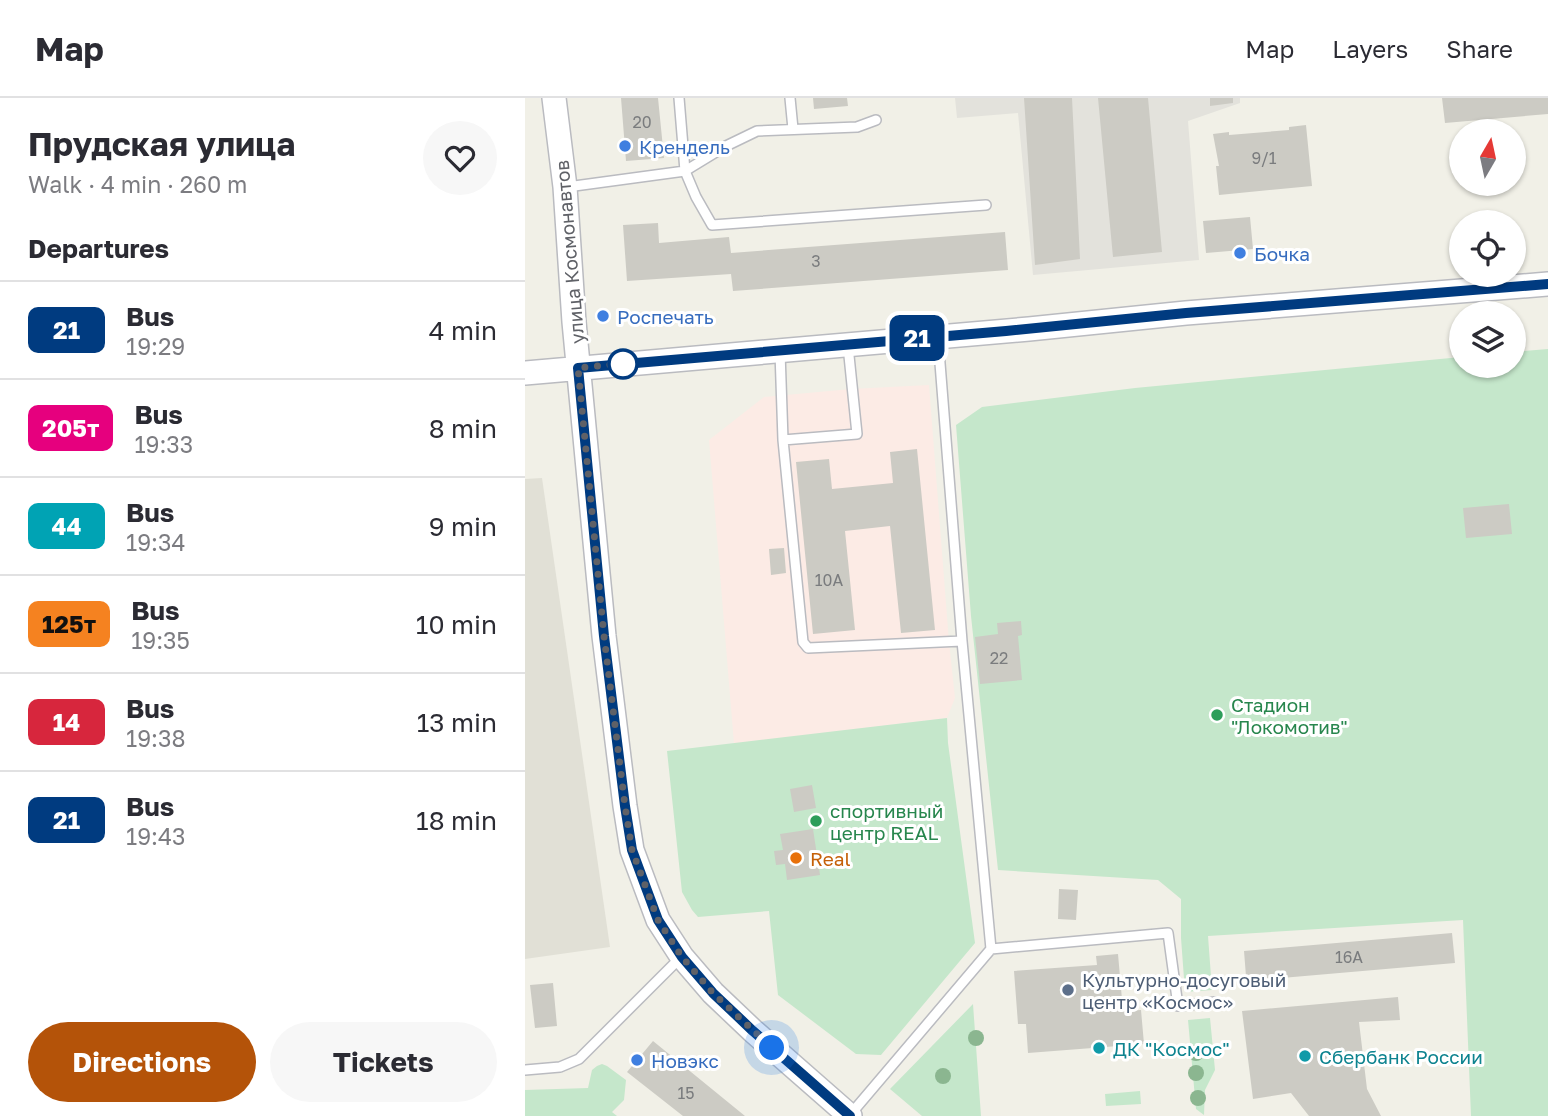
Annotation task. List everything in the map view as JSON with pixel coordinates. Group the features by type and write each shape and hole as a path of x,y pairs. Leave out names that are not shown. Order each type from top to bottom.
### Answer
{"street":[{"name":"улица Космонавтов","path":"555,98 604,636 632,850 658,920 682,957 713,993 753,1031 850,1116"},
{"path":"525,373 1186,313 1548,284"}],"lane":[{"path":"679,98 685,172 712,225 986,205"},
{"path":"790,98 793,129"},
{"path":"565,187 685,172 726,146 757,131 857,127 876,120"},
{"path":"938,337 962,640 991,949"},
{"path":"783,440 857,434 848,344"},
{"path":"780,351 783,440 803,642 809,648 962,640"},
{"path":"850,1116 991,949 1168,933 1178,1006 1215,1002"},
{"path":"525,1069 559,1067 579,1059 682,957"}],"shaded area":[{"path":"955,98 1240,98 1240,103 1188,121 1199,260 1033,275 1018,113 957,118"},
{"path":"929,385 955,698 947,718 734,744 709,440 764,397"},
{"path":"542,478 610,947 525,959 525,479"}],"green space":[{"name":"Стадион \"Локомотив\"","path":"1548,349 1548,1116 1471,1116 1463,920 1208,936 1212,990 1185,992 1181,899 1158,880 998,870 971,616 956,425 982,407 1135,388 1449,358 1449,378 1526,378 1526,351"},
{"name":"спортивный центр REAL","path":"947,718 975,943 881,1055 856,1054 778,995 769,911 698,917 692,910 682,892 667,751"},
{"path":"973,1004 981,1116 922,1116 890,1089"},
{"path":"1210,1018 1215,1070 1205,1090 1204,1115 1196,1109 1188,1020"},
{"path":"602,1064 626,1080 624,1100 612,1112 617,1116 525,1116 525,1090 588,1088 592,1070"},
{"path":"1140,1091 1141,1104 1106,1106 1105,1094"}],"building":[{"path":"621,98 658,98 664,158 626,161"},
{"path":"813,98 847,98 848,106 814,109"},
{"path":"1024,98 1072,98 1080,259 1035,265"},
{"path":"1098,98 1148,98 1162,252 1113,257"},
{"path":"1210,98 1233,98 1233,103 1210,106"},
{"path":"1442,98 1548,98 1548,114 1491,119 1449,119 1449,123 1445,123"},
{"path":"1306,125 1312,186 1219,195 1216,166 1219,166 1213,134 1289,130 1289,127"},
{"path":"1250,217 1253,249 1206,253 1203,221"},
{"path":"658,223 659,243 729,237 731,253 1005,232 1008,270 733,291 731,274 627,281 623,225"},
{"path":"917,449 935,630 901,633 890,526 845,531 855,630 813,634 796,462 829,459 832,489 893,483 890,452"},
{"path":"1509,504 1512,534 1466,538 1463,508"},
{"path":"784,548 786,573 771,575 769,549"},
{"path":"1021,621 1022,635 1018,636 1022,680 980,684 975,637 998,634 997,623"},
{"path":"812,785 816,808 794,812 790,789"},
{"name":"Real","path":"813,829 820,875 787,880 785,864 776,865 774,851 783,850 780,834"},
{"path":"1059,889 1078,890 1076,920 1058,919"},
{"path":"1452,933 1455,963 1269,979 1270,987 1247,989 1244,951"},
{"name":"Культурно-досуговый центр «Космос»","path":"1118,954 1123,1011 1141,1010 1144,1044 1028,1053 1026,1024 1018,1024 1014,971 1097,965 1096,956"},
{"path":"553,983 557,1026 535,1028 530,985"},
{"name":"Сбербанк России","path":"1398,997 1400,1020 1359,1022 1367,1089 1381,1116 1309,1116 1291,1093 1253,1099 1242,1011"},
{"path":"653,1041 745,1116 683,1116 627,1072"}],"bus line":[{"name":"21","path":"850,1116 753,1031 713,993 682,957 658,920 632,850 604,636 578,368 1186,313 1548,284"}],"place":[{"name":"Крендель","path":"625,146"},
{"name":"Бочка","path":"1240,253"},
{"name":"Роспечать","path":"603,316"},
{"name":"Стадион \"Локомотив\"","path":"1217,715"},
{"name":"спортивный центр REAL","path":"816,821"},
{"name":"Real","path":"796,858"},
{"name":"Культурно-досуговый центр «Космос»","path":"1068,990"},
{"name":"ДК \"Космос\"","path":"1099,1048"},
{"name":"Сбербанк России","path":"1305,1056"},
{"name":"Новэкс","path":"637,1060"}],"route":[{"path":"623,364 629,363 578,368 604,636 632,850 658,920 682,957 713,993 772,1048"}]}
